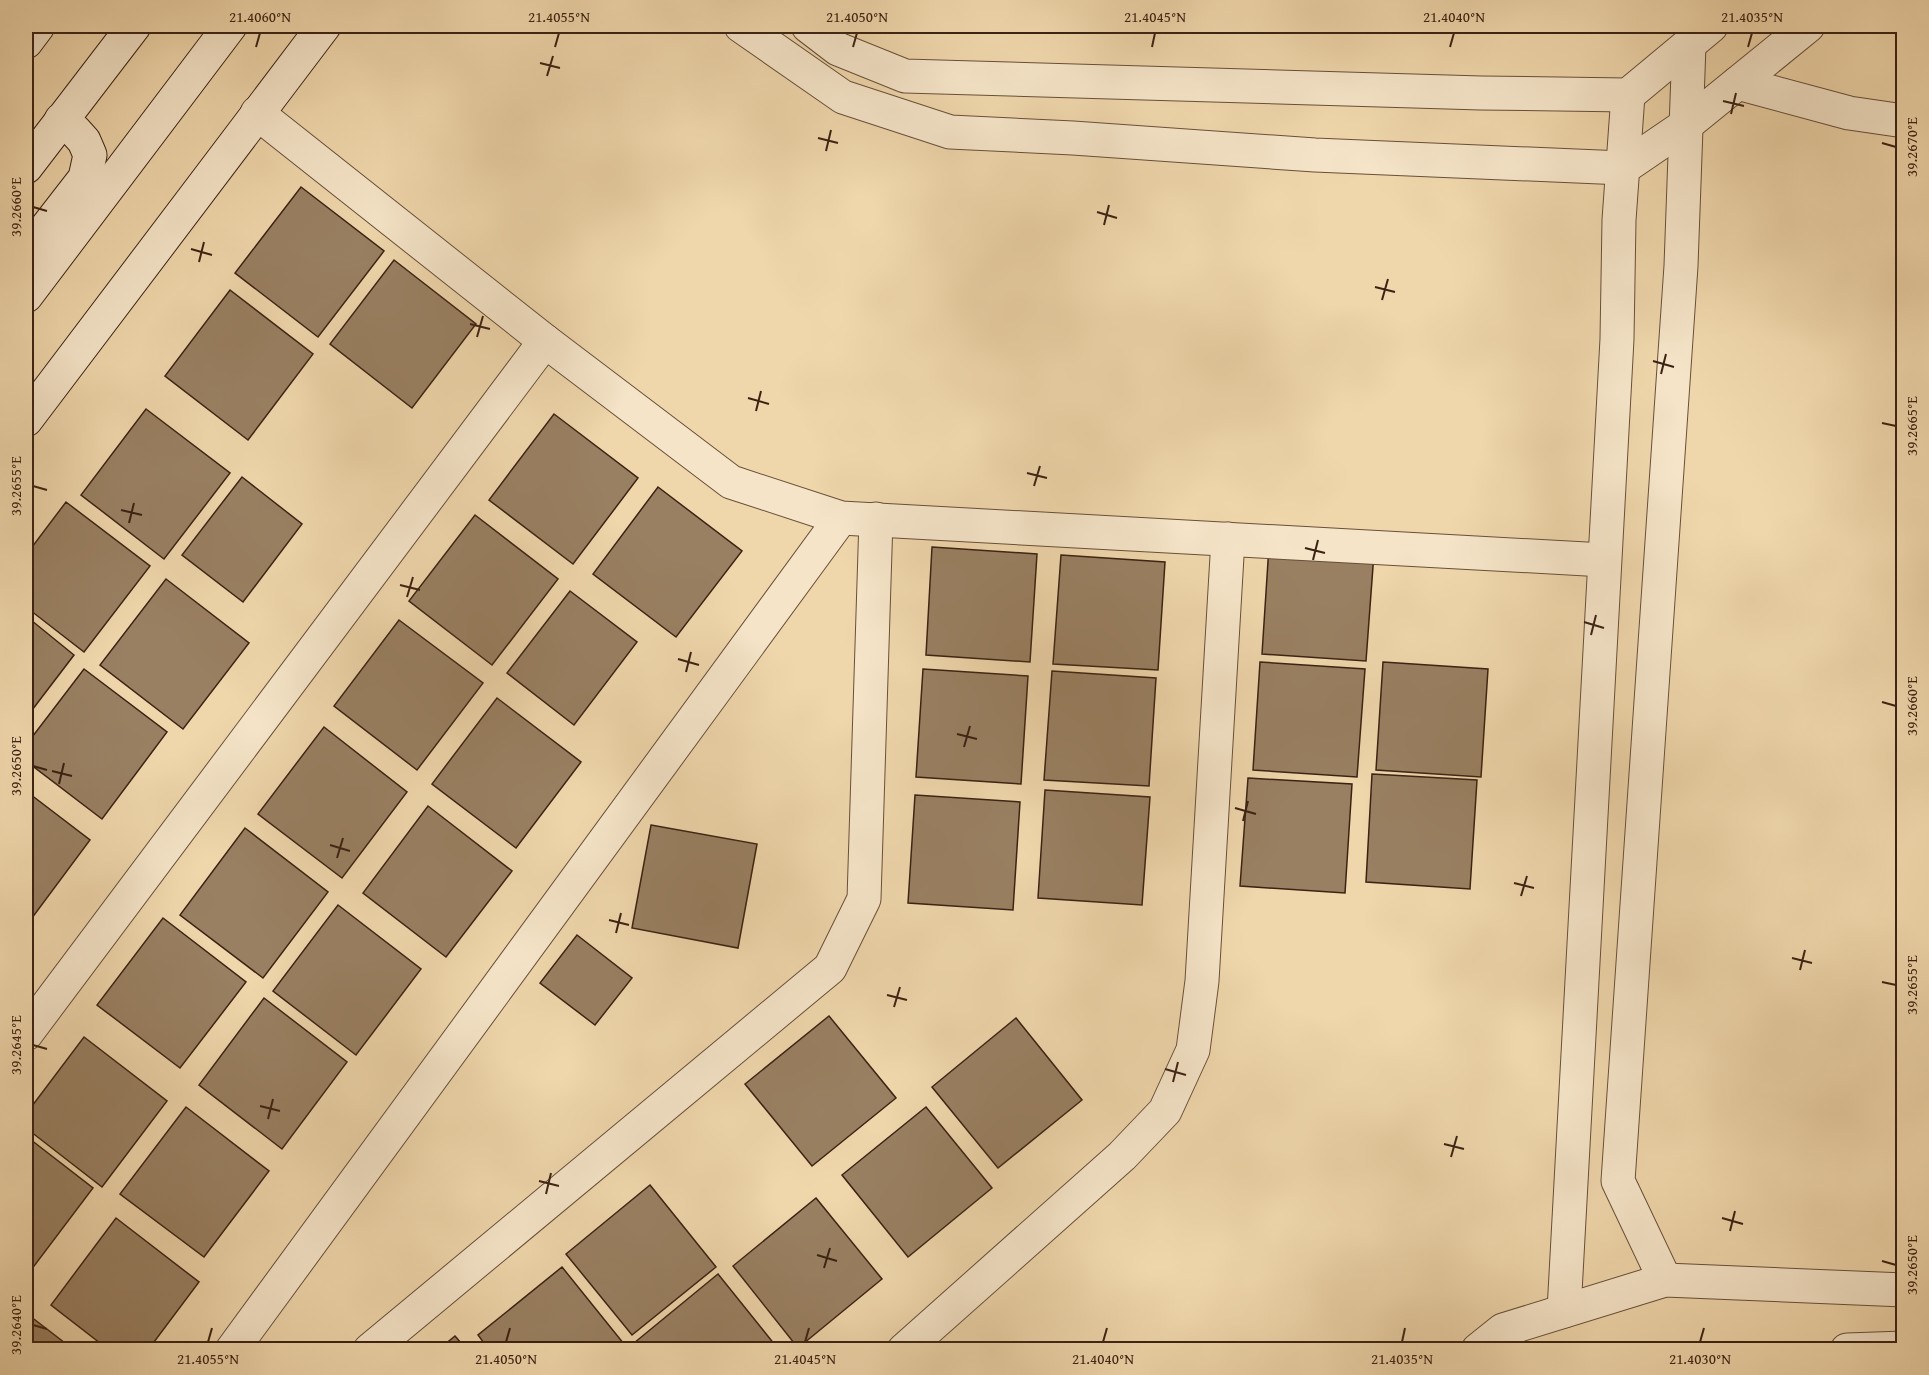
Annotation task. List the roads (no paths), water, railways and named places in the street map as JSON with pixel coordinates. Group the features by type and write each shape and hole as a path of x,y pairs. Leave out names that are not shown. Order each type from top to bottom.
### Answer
{"street":[{"path":"26,42 38,26"},
{"path":"26,167 134,26"},
{"path":"26,296 230,26"},
{"path":"26,420 324,26"},
{"path":"741,26 843,98 950,132 1315,155 1623,168 1686,125 1808,26"},
{"path":"808,26 838,49 905,75 1481,93 1628,95 1700,35"},
{"path":"1665,1280 1618,1181 1682,266 1686,125 1700,35"},
{"path":"1738,83 1849,113 1904,121"},
{"path":"1564,1311 1617,339 1619,220 1628,95"},
{"path":"257,113 545,341 731,482 841,518 1605,560"},
{"path":"26,254 85,178 90,155 84,141 61,120"},
{"path":"26,1034 545,341"},
{"path":"232,1350 841,518"},
{"path":"370,1350 830,968 864,899 876,519"},
{"path":"904,1350 1122,1156 1165,1111 1193,1050 1202,981 1228,539"},
{"path":"1478,1350 1503,1330 1665,1280 1904,1290"},
{"path":"1847,1350 1904,1348"}]}
